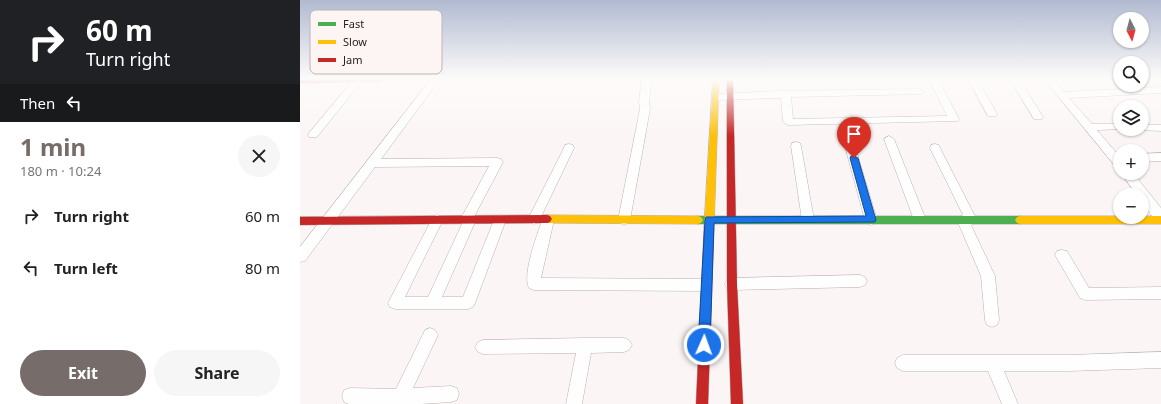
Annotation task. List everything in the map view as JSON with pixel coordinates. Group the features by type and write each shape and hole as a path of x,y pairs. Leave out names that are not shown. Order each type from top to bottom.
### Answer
{"street":[{"path":"313,135 343,98"},
{"path":"300,257 421,98"},
{"path":"624,220 644,109 645,98"},
{"path":"702,404 706,285 716,98"},
{"path":"731,98 733,220 732,284 737,404"},
{"path":"786,98 788,122 954,119 943,98"},
{"path":"983,98 992,114"},
{"path":"1026,98 1038,117"},
{"path":"1065,98 1113,154"},
{"path":"1089,127 1113,127"},
{"path":"1149,128 1161,128"},
{"path":"889,139 920,220"},
{"path":"849,143 871,220"},
{"path":"796,146 808,220"},
{"path":"534,219 570,148"},
{"path":"935,148 967,220 988,276 992,320"},
{"path":"1149,158 1161,157"},
{"path":"371,163 497,162 468,220 432,303"},
{"path":"1132,180 1161,218"},
{"path":"300,221 534,219 967,220 1161,218"},
{"path":"437,220 395,303 468,303 500,220"},
{"path":"548,220 534,274 534,284 706,285"},
{"path":"1062,255 1085,294 1161,293"},
{"path":"732,284 860,281"},
{"path":"399,401 430,334"},
{"path":"574,404 585,345"},
{"path":"483,347 624,345"},
{"path":"903,363 1161,360"},
{"path":"992,362 1010,404"},
{"path":"350,396 399,401 451,394"}],"traffic: fast":[{"path":"698,220 1020,220"}],"traffic: slow":[{"path":"709,229 715,98"},
{"path":"547,219 698,220"},
{"path":"1020,220 1161,220"}],"traffic: jam":[{"path":"730,98 732,284 737,404"},
{"path":"300,221 547,219"},
{"path":"702,404 709,229"}],"route":[{"path":"704,345 709,220 871,220 854,158"}]}
